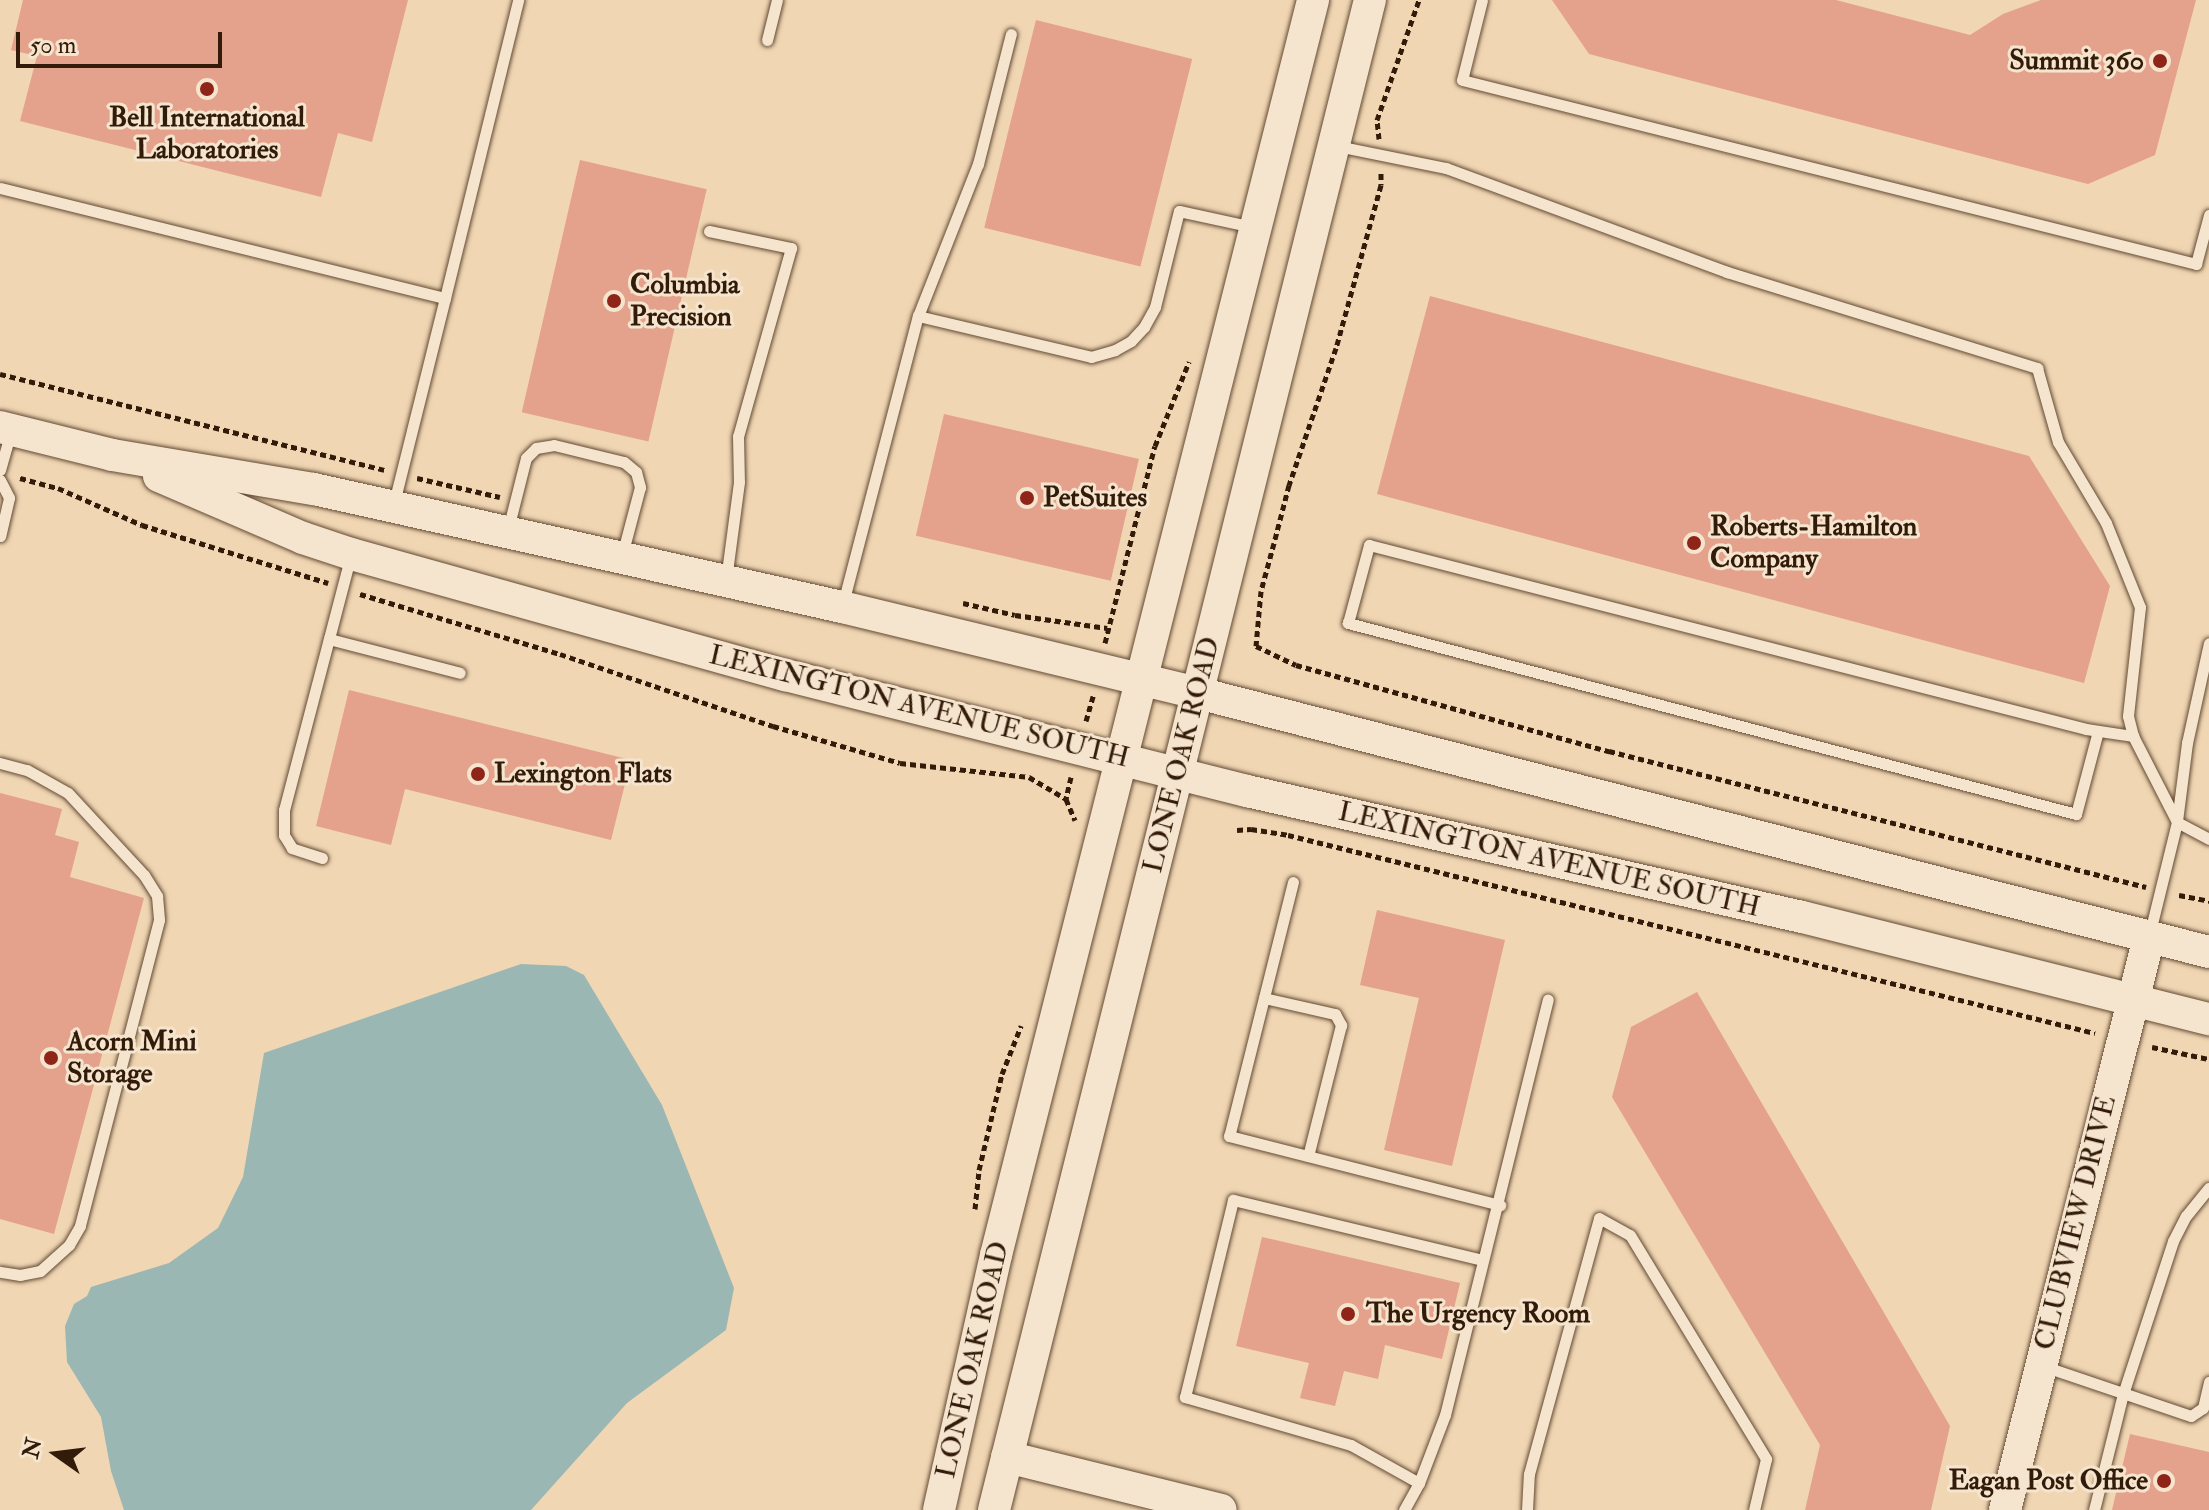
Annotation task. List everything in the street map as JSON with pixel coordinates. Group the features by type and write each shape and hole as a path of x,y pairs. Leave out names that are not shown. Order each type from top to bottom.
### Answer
{"street":[{"name":"LONE OAK ROAD","path":"939,1510 996,1255 1313,0"},
{"name":"LONE OAK ROAD","path":"994,1510 1370,0"},
{"name":"LEXINGTON AVENUE SOUTH","path":"5,429 112,455 314,489 726,584 842,607 1198,693 2209,952"},
{"name":"LEXINGTON AVENUE SOUTH","path":"112,455 303,538 351,554 785,675 1122,760 1802,917 2209,1019"},
{"name":"CLUBVIEW DRIVE","path":"2005,1510 2149,937"},
{"path":"1007,1457 1221,1510"}],"lane":[{"path":"393,507 518,0"},
{"path":"767,40 777,0"},
{"path":"1482,0 1462,80 2196,264 2209,215"},
{"path":"842,607 918,316 978,164 1011,34"},
{"path":"1335,146 1446,168 1727,272 2037,368 2058,442 2106,523 2140,607 2128,716 2133,736 2177,822 2209,839"},
{"path":"0,188 445,298"},
{"path":"918,316 1091,357 1123,346 1144,327 1155,307 1179,211 1255,227"},
{"path":"709,231 791,248 738,436 739,482 726,584"},
{"path":"0,470 5,429"},
{"path":"507,535 526,458 536,448 554,445 624,462 636,472 640,487 621,560"},
{"path":"0,480 9,498 0,536"},
{"path":"2098,731 2076,814 1348,623 1369,545 2098,731 2133,736"},
{"path":"322,858 292,848 284,835 284,810 351,554"},
{"path":"329,639 460,673"},
{"path":"2149,937 2177,822 2187,743 2209,643"},
{"path":"0,763 27,770 68,793 144,875 157,896 159,920 80,1226 69,1245 40,1271 20,1275 0,1272"},
{"path":"1293,882 1229,1136 1500,1205"},
{"path":"1264,998 1335,1014 1341,1025 1308,1156"},
{"path":"1404,1510 1419,1483 1445,1415 1482,1260 1500,1205 1548,1000"},
{"path":"2094,1510 2123,1394 2173,1241 2186,1216 2209,1188"},
{"path":"1419,1483 1351,1445 1185,1397 1233,1200 1482,1260"},
{"path":"1527,1510 1529,1474 1599,1218 1630,1235 1766,1459 1754,1510"},
{"path":"2039,1365 2191,1416 2203,1408 2209,1382"}],"path":[{"path":"1419,0 1377,120 1381,185 1305,446 1289,485 1261,591 1256,646 1296,665 1594,747 2209,901"},
{"path":"0,374 514,501"},
{"path":"15,477 58,488 142,525 560,654 871,755 900,763 1029,777 1066,799"},
{"path":"955,601 1015,615 1107,628"},
{"path":"1237,830 1288,835 2123,1038 2184,1056 2209,1059"}],"water":[{"path":"521,964 566,966 584,975 662,1105 734,1288 726,1330 627,1403 531,1510 124,1510 111,1471 101,1417 67,1362 65,1326 74,1304 87,1296 91,1287 169,1263 218,1228 243,1177 264,1053"}],"building":[{"name":"Bell International Laboratories","path":"23,0 408,0 372,142 338,133 321,197 20,121 37,56 11,50"},
{"path":"1552,0 1836,0 1970,35 2003,14 2041,0 2196,0 2155,155 2088,184 1589,54"},
{"path":"1036,20 1192,59 1140,267 984,228"},
{"name":"Columbia Precision","path":"580,160 707,189 648,442 522,412"},
{"path":"1430,296 2029,456 2110,586 2084,683 1377,494"},
{"name":"PetSuites","path":"944,414 1139,459 1111,581 916,536"},
{"name":"Lexington Flats","path":"349,690 631,760 611,840 405,789 391,845 316,826"},
{"name":"Acorn Mini Storage","path":"0,793 62,809 55,835 79,842 70,877 144,898 54,1234 0,1219"},
{"path":"1377,910 1505,940 1452,1166 1384,1150 1419,998 1360,985"},
{"path":"1697,992 1950,1426 1931,1510 1805,1510 1820,1445 1612,1097 1631,1027"},
{"name":"The Urgency Room","path":"1262,1237 1460,1283 1442,1359 1385,1345 1378,1379 1344,1371 1335,1406 1300,1398 1309,1363 1236,1346"},
{"name":"Eagan Post Office","path":"2130,1434 2209,1452 2209,1510 2112,1510"}],"place":[{"name":"Summit 360","path":"2160,61"},
{"name":"Bell International Laboratories","path":"207,89"},
{"name":"Columbia Precision","path":"614,301"},
{"name":"PetSuites","path":"1027,498"},
{"name":"Roberts-Hamilton Company","path":"1694,543"},
{"name":"Lexington Flats","path":"478,774"},
{"name":"Acorn Mini Storage","path":"51,1058"},
{"name":"The Urgency Room","path":"1348,1314"},
{"name":"Eagan Post Office","path":"2164,1481"}]}
